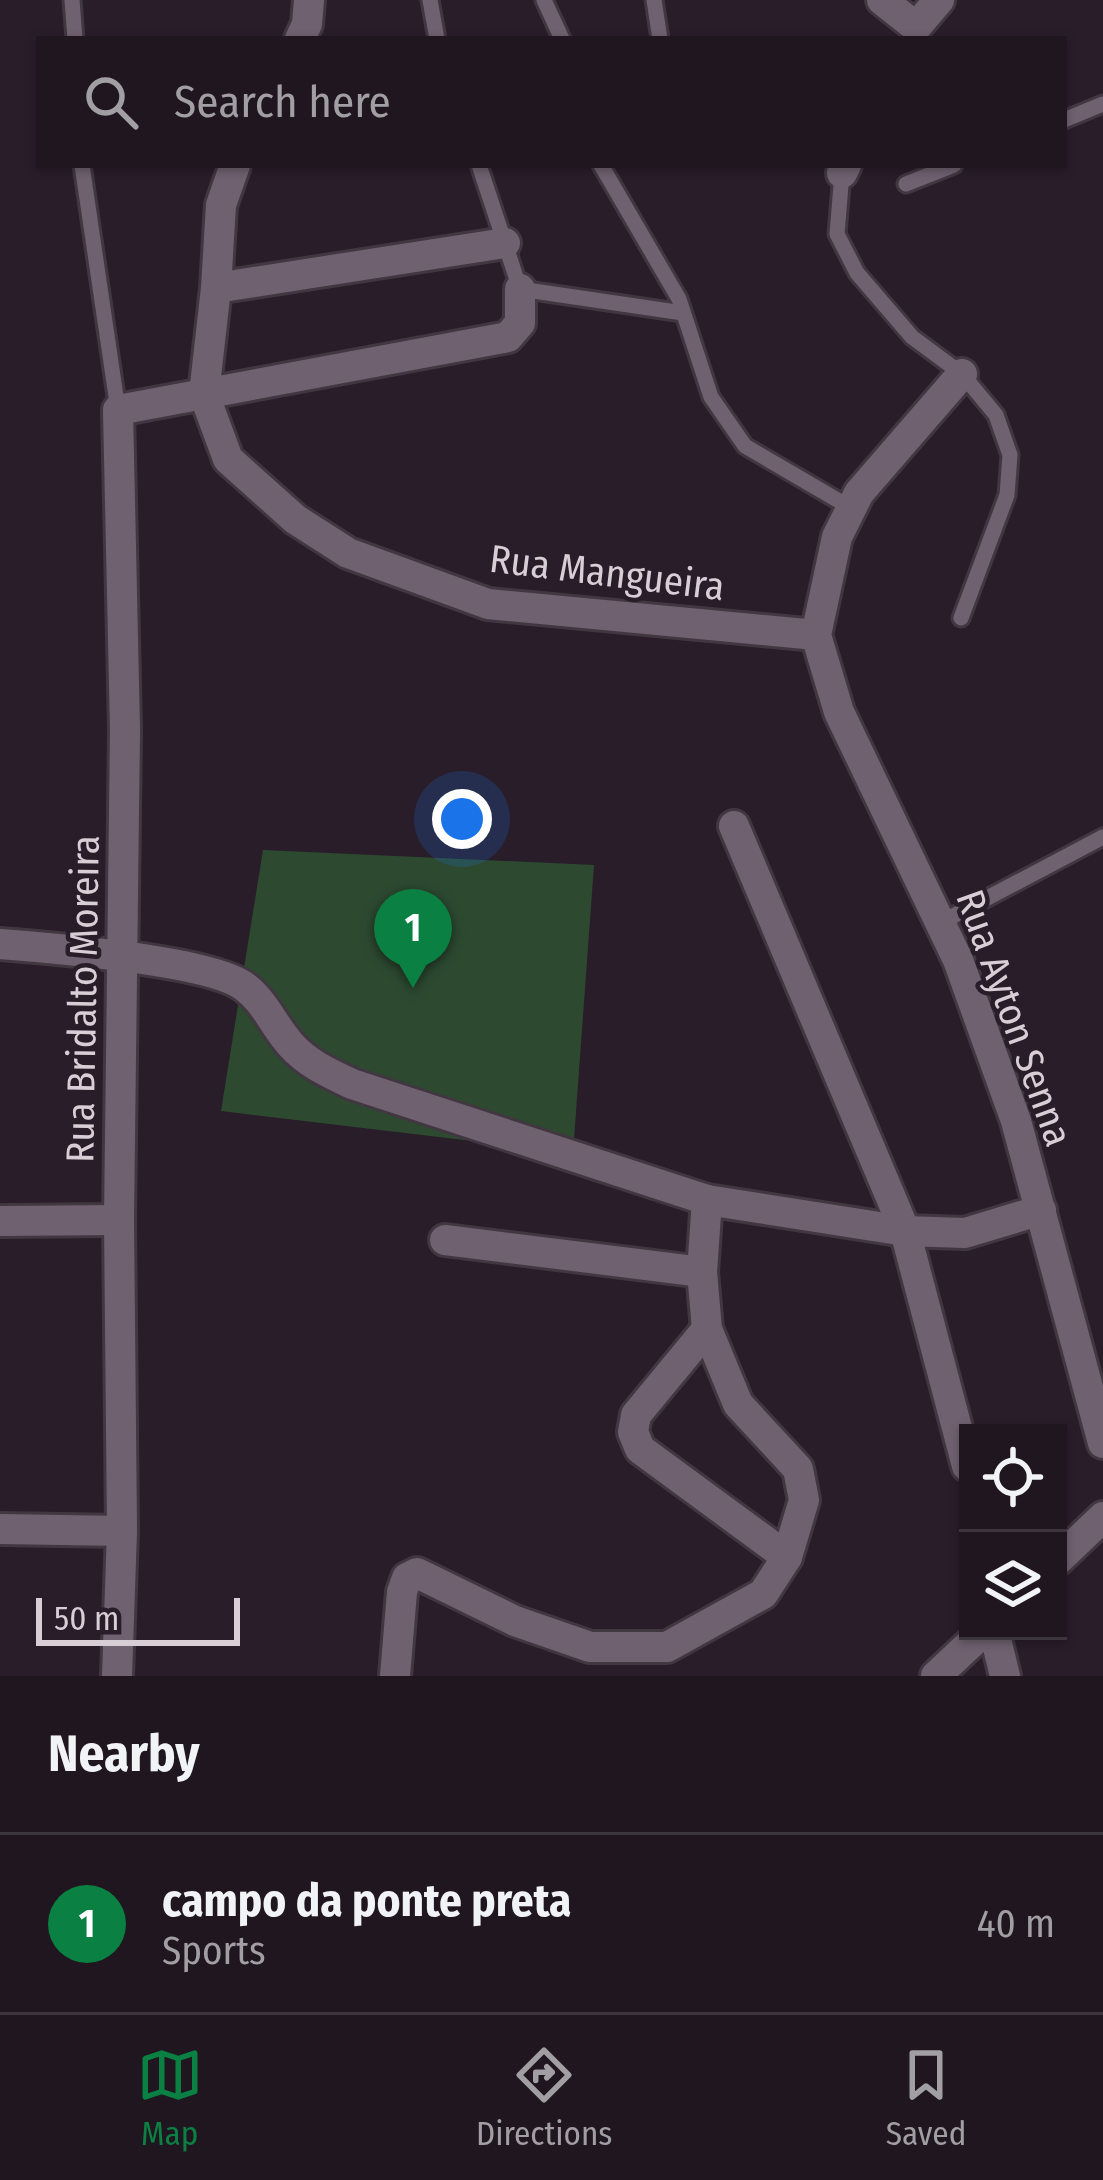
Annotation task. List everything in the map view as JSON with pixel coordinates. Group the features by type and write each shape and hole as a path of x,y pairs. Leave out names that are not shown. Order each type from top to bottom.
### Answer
{"street":[{"path":"301,36 308,0"},
{"path":"882,0 914,33 939,0"},
{"name":"Rua Mangueira","path":"235,168 221,205 204,394 228,459 296,519 347,553 488,604 816,634"},
{"path":"217,288 505,243"},
{"path":"118,410 508,338 520,323 520,289"},
{"path":"816,634 837,537 859,493 962,374"},
{"name":"Rua Bridalto Moreira","path":"117,1676 122,1531 119,1220 125,730 118,410"},
{"name":"Rua Ayton Senna","path":"816,634 839,712 958,960 1016,1121 1103,1443"},
{"path":"734,826 904,1231 959,1436"},
{"path":"0,944 123,956 240,982 315,1067 352,1084 707,1200 904,1231 965,1234 1041,1210"},
{"path":"395,1676 402,1592 407,1578 417,1573 514,1621 590,1647 667,1647 763,1594 787,1557 804,1500 798,1469 738,1404 707,1329 701,1272 707,1200"},
{"path":"0,1221 119,1220"},
{"path":"445,1240 701,1272"},
{"path":"707,1329 636,1415 633,1432 640,1449 787,1557"},
{"path":"1067,1551 1103,1517"},
{"path":"0,1529 122,1531"},
{"path":"936,1676 975,1640"},
{"path":"996,1640 1005,1676"}],"lane":[{"path":"72,0 74,36"},
{"path":"430,0 436,36"},
{"path":"544,0 561,36"},
{"path":"654,0 660,36"},
{"path":"1067,119 1103,104"},
{"path":"82,168 118,410"},
{"path":"479,168 520,289 683,313"},
{"path":"603,168 683,313 711,397 745,446 851,508"},
{"path":"906,184 946,168"},
{"path":"844,169 837,234 857,273 912,337 962,374 996,415 1010,455 1006,495 961,618"},
{"path":"940,922 1103,837"}],"green space":[{"path":"263,850 594,865 573,1153 221,1111"}],"place":[{"name":"campo da ponte preta","path":"413,988"}]}
